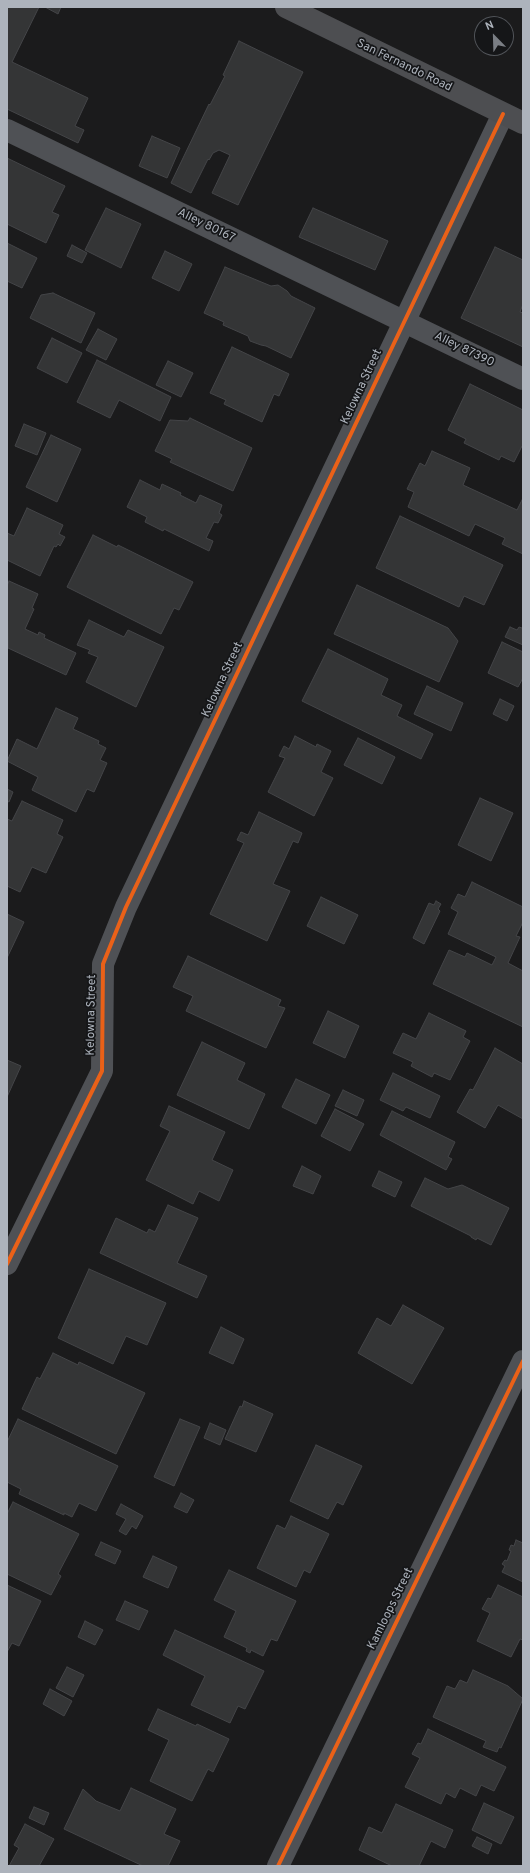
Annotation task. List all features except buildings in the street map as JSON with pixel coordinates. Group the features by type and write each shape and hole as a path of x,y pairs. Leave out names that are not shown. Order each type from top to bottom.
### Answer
{"main road":[{"name":"San Fernando Road","path":"286,7 523,124"}],"street":[{"name":"Kelowna Street","path":"7,1264 102,1071 103,964 126,907 503,114"},
{"name":"Alley 80167","path":"7,130 404,322"},
{"name":"Alley 87390","path":"404,322 523,379"},
{"name":"Kamloops Street","path":"278,1866 523,1362"}],"cycle path":[{"path":"7,1264 102,1071 103,964 126,907 503,114"},
{"path":"278,1866 523,1361"}]}
